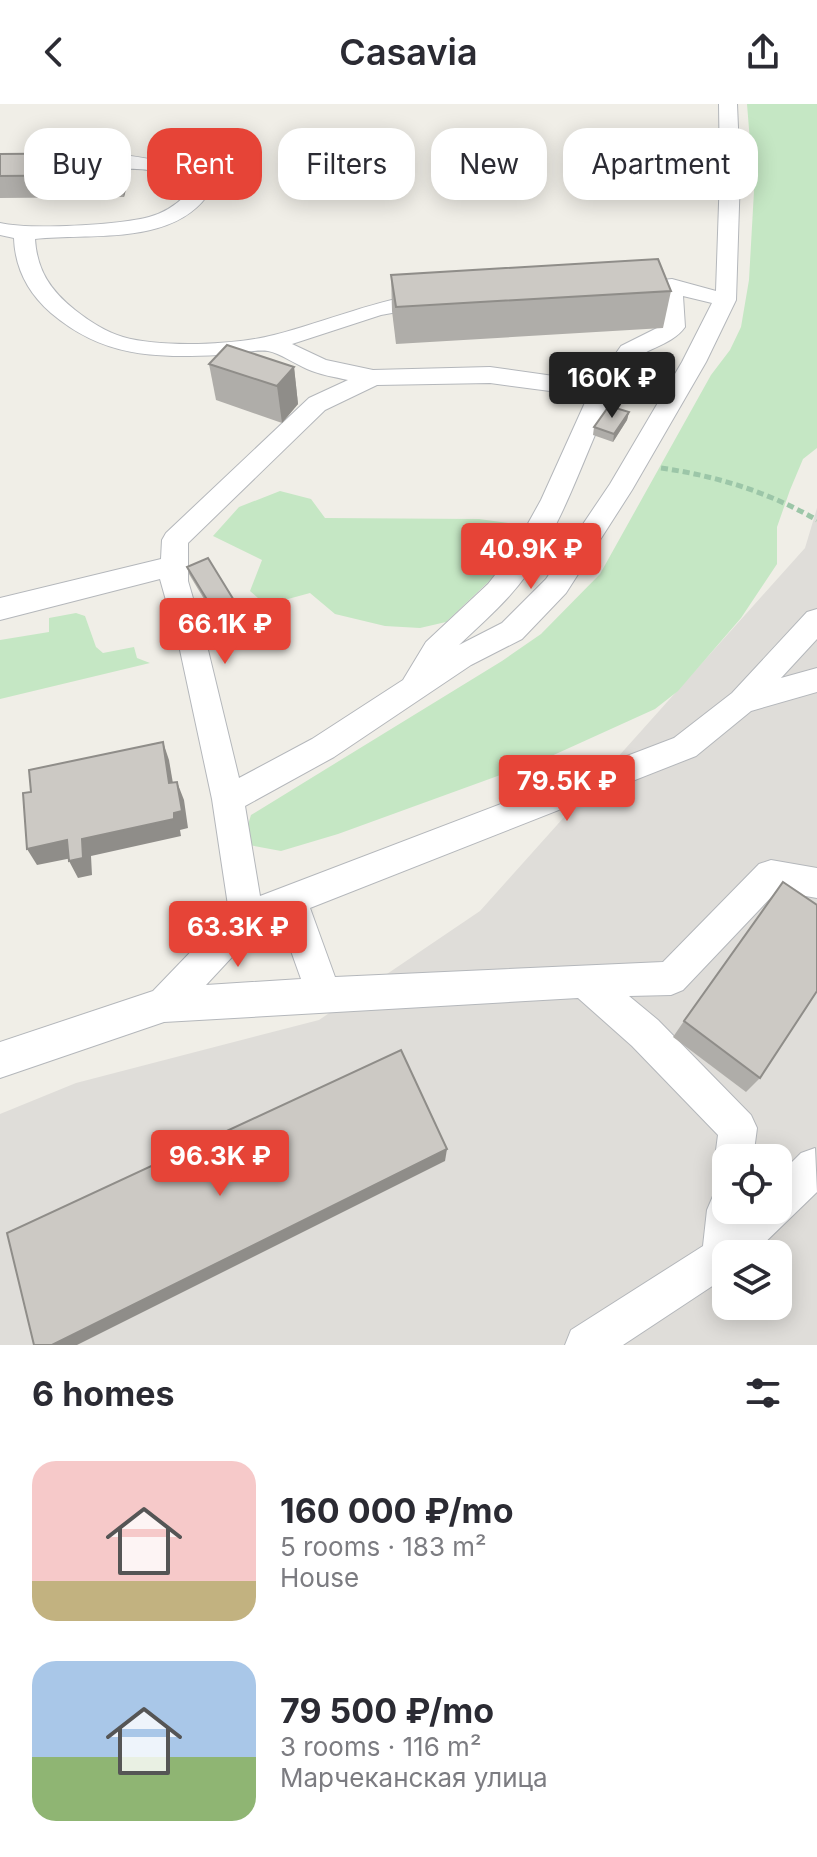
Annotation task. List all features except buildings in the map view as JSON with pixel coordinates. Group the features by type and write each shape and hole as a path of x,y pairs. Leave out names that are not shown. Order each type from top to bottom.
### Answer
{"street":[{"path":"228,799 323,748 412,687 512,631 556,586 632,467 694,362 725,300 730,175 728,104"},
{"path":"0,229 24,236 60,230 130,227 189,206 197,196 193,185 176,174 148,165 131,164"},
{"path":"24,236 28,273 49,301 79,324 117,344 170,349 270,343 401,301 449,299"},
{"path":"608,290 672,286 725,300"},
{"path":"412,687 425,662 494,597 528,551 577,452 581,435 626,352 660,339 674,327 672,286"},
{"path":"270,343 319,366 373,378 490,375 604,391"},
{"path":"247,917 228,799 194,650 174,581 175,540 317,404 373,378"},
{"path":"0,609 174,566"},
{"path":"164,1005 247,917 685,747 741,702 817,620"},
{"path":"741,702 817,680"},
{"path":"0,1060 164,1005 671,978 771,875 817,883"},
{"path":"290,900 324,995"},
{"path":"584,981 645,1033 738,1128 736,1144"},
{"path":"792,1189 815,1167"},
{"path":"739,1240 756,1224"},
{"path":"586,1345 712,1263"}],"path":[{"path":"632,467 701,473 786,503 817,520"}],"shaded area":[{"path":"817,508 817,1345 0,1345 0,1114 76,1083 319,1020 480,911 805,548"}],"green space":[{"path":"747,104 817,104 817,448 803,459 777,527 777,564 741,618 678,691 655,709 547,758 338,834 281,851 249,845 246,831 251,815 502,661 541,634 600,574 741,327 749,280 753,200 758,200 758,128 749,128"},
{"path":"280,491 311,499 325,518 479,519 524,525 523,535 505,566 446,622 420,628 385,626 335,614 310,593 266,605 250,591 262,560 213,536 239,507"},
{"path":"76,613 85,616 96,647 103,653 134,647 137,658 150,663 0,699 0,640 49,632 49,618"}]}
